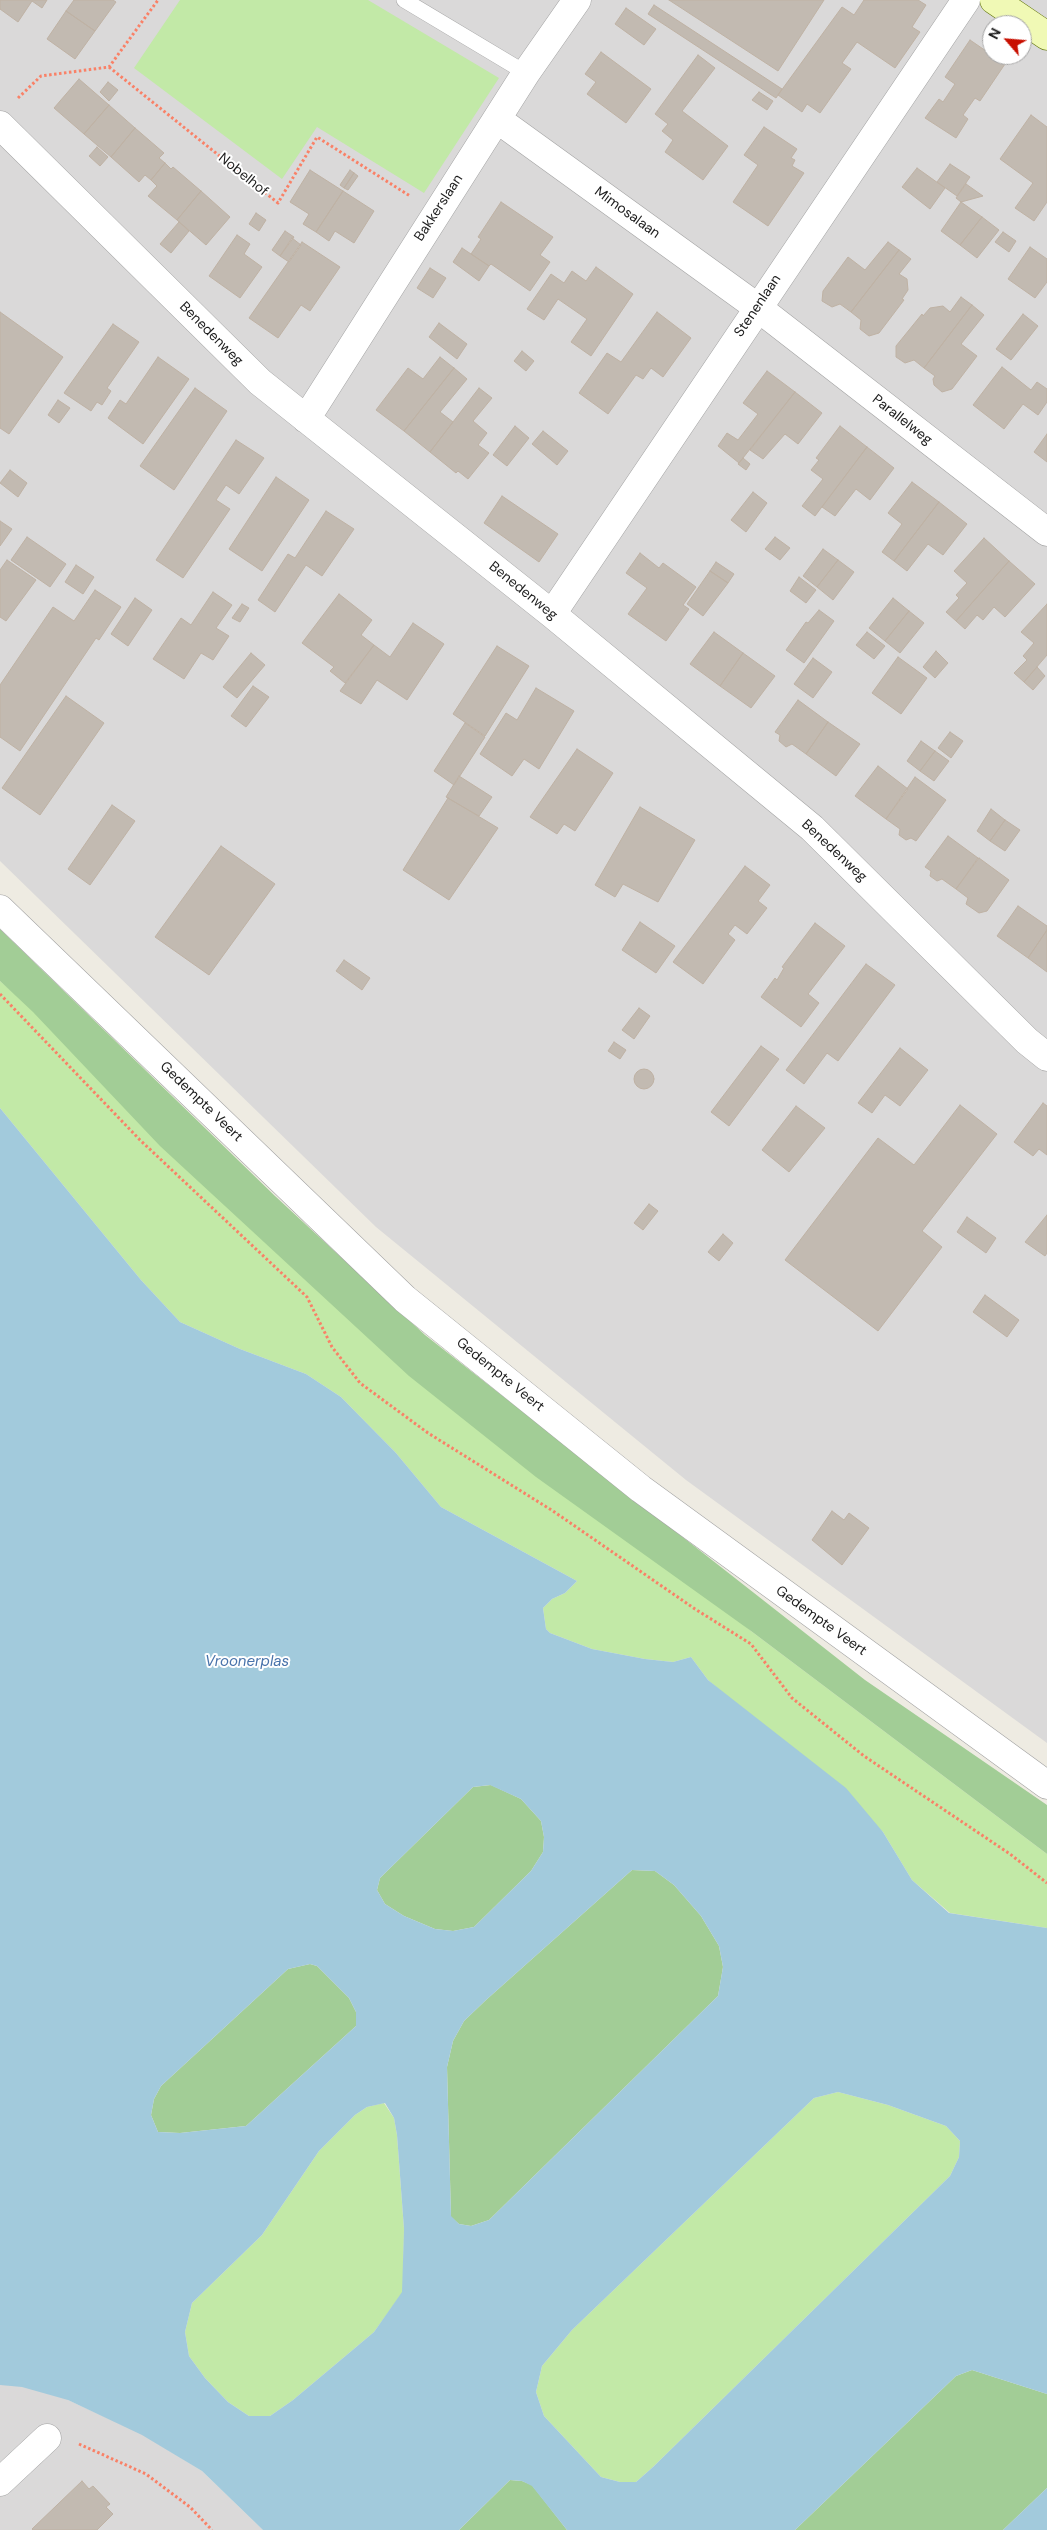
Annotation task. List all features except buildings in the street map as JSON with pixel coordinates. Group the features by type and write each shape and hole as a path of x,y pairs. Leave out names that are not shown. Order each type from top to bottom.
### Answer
{"street":[{"name":"Bakkerslaan","path":"306,419 526,73 577,0"},
{"name":"Stenenlaan","path":"552,614 757,307 966,0"},
{"path":"994,0 1047,36"},
{"name":"Benedenweg","path":"7,114 260,382 552,614 812,828 1027,1042 1047,1057"},
{"name":"Mimosalaan","path":"497,119 757,307"},
{"name":"Parallelweg","path":"757,307 1047,532"},
{"name":"Gedempte Veert","path":"0,909 405,1299 641,1489 1047,1785"},
{"path":"0,2482 47,2438"}],"lane":[{"path":"404,0 526,73"}],"path":[{"path":"7,114 41,76 110,67 158,0"},
{"name":"Nobelhof","path":"110,67 278,203 318,137 436,213"},
{"path":"0,994 140,1140 307,1297 332,1347 360,1383 428,1433 553,1511 695,1609 751,1644 792,1698 864,1756 1010,1854 1047,1883"},
{"path":"47,2438 80,2444 140,2471 190,2507 212,2530"}],"shaded area":[{"path":"0,0 1047,0 1047,1743 686,1480 376,1227 0,861"},
{"path":"0,2307 68,2400 142,2434 202,2471 263,2530 0,2530"}],"green space":[{"path":"180,0 368,0 499,78 424,193 317,127 282,179 134,68"},
{"path":"0,929 275,1196 425,1335 865,1680 1047,1805 1047,1854 751,1631 536,1477 409,1376 160,1146 33,1012 0,981"},
{"path":"0,981 751,1631 1047,1854 1047,1928 950,1913 912,1880 883,1832 708,1680 691,1657 673,1662 645,1659 592,1649 550,1633 546,1629 543,1608 552,1599 565,1593 577,1581 441,1507 396,1453 341,1397 306,1374 240,1349 180,1322 141,1280 0,1108"},
{"path":"491,1785 521,1799 541,1821 544,1837 543,1852 531,1871 474,1927 453,1931 435,1929 404,1916 385,1904 377,1890 380,1878 473,1787"},
{"path":"632,1870 655,1871 674,1885 701,1916 719,1946 723,1967 718,1996 489,2220 471,2226 459,2224 451,2217 447,2067 453,2041 464,2021"},
{"path":"310,1964 317,1966 349,1998 356,2012 356,2026 246,2126 180,2133 158,2132 151,2115 154,2099 161,2086 288,1969"},
{"path":"838,2092 888,2105 946,2126 960,2141 959,2157 950,2176 636,2482 620,2482 601,2477 544,2416 536,2392 542,2366 572,2330 814,2098"},
{"path":"384,2103 394,2118 397,2135 404,2229 403,2292 374,2332 293,2400 270,2416 249,2416 228,2402 205,2378 189,2356 185,2332 192,2303 262,2235 319,2151 355,2115 367,2107"},
{"path":"972,2370 1047,2394 1047,2488 1003,2530 795,2530 956,2376"},
{"path":"510,2480 522,2481 532,2485 567,2530 459,2530"}],"water":[{"name":"Vroonerplas","path":"0,1108 141,1280 180,1322 240,1349 306,1374 341,1397 396,1453 441,1507 577,1581 565,1593 552,1599 543,1608 546,1629 550,1633 592,1649 645,1659 673,1662 691,1657 708,1680 846,1788 883,1832 912,1880 949,1913 1047,1928 1047,2394 972,2370 956,2376 795,2530 567,2530 532,2486 522,2481 510,2480 459,2530 263,2530 202,2471 142,2435 68,2400 22,2387 0,2385","holes":["490,1785 521,1799 541,1821 544,1837 543,1852 531,1871 474,1927 453,1931 435,1929 404,1916 385,1904 377,1890 380,1878 473,1787","632,1870 655,1871 674,1885 701,1916 719,1946 723,1967 718,1996 489,2220 471,2226 459,2224 451,2216 447,2067 453,2041 464,2021","310,1964 317,1966 349,1998 356,2012 356,2026 246,2126 180,2133 158,2132 151,2115 154,2099 161,2086 288,1969","838,2092 888,2105 946,2126 960,2141 959,2157 950,2176 636,2482 620,2482 601,2477 544,2416 536,2392 542,2366 572,2330 814,2098","385,2103 394,2118 404,2229 402,2292 374,2332 293,2400 270,2416 249,2416 228,2402 205,2378 189,2356 185,2332 192,2303 262,2235 319,2151 355,2115 367,2107"]},
{"path":"1047,2488 1047,2530 1003,2530"}]}
